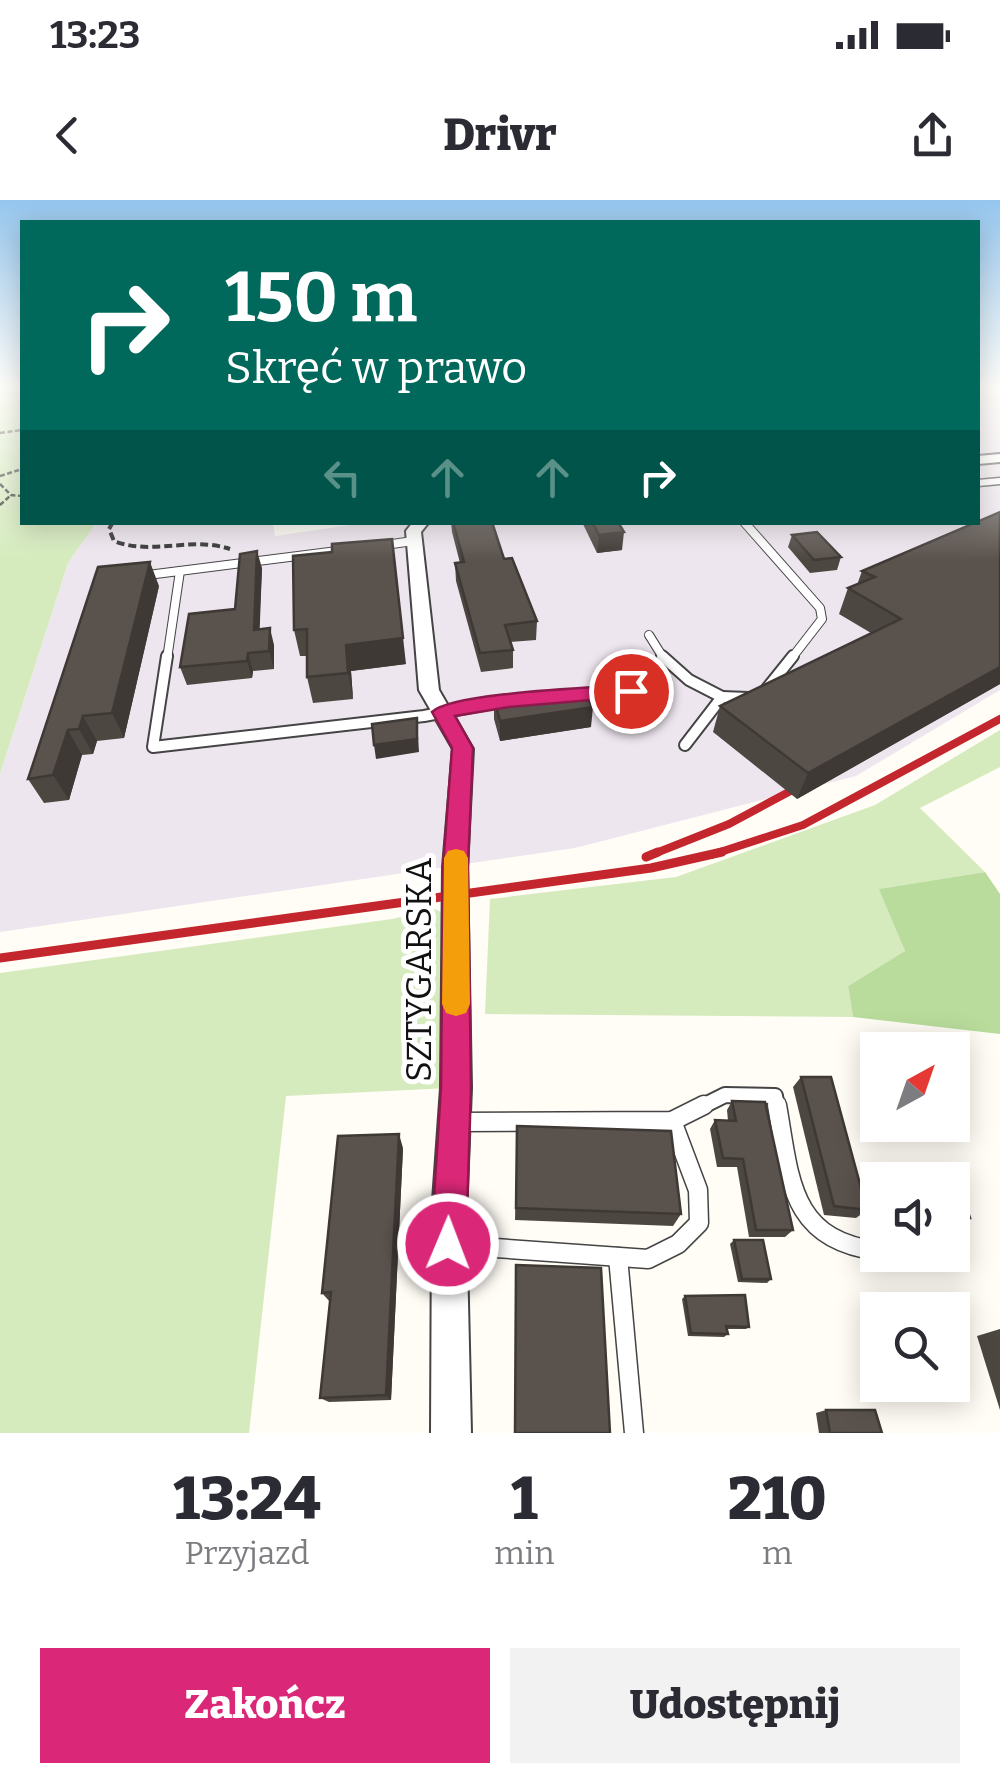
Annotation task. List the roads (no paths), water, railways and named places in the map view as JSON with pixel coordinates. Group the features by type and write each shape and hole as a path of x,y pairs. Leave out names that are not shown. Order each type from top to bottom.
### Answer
{"street":[{"path":"413,541 412,531 419,525"},
{"name":"SZTYGARSKA","path":"413,541 428,690 463,748 456,867 454,1122 448,1244 451,1433"}],"lane":[{"path":"649,635 662,660 676,673 722,697 746,698 764,691 822,619 820,608 747,525"},
{"path":"375,546 413,541"},
{"path":"128,578 356,548"},
{"path":"180,571 153,747 527,699"},
{"path":"173,618 192,615"},
{"path":"562,696 631,691"},
{"path":"686,745 722,697"},
{"path":"454,1122 672,1122 724,1095 774,1096 800,1210 820,1230 860,1250"},
{"path":"448,1244 648,1259 678,1244 698,1223 698,1190 672,1122"},
{"path":"618,1258 634,1433"}],"railway":[{"path":"716,853 803,825 1000,719"},
{"path":"651,855 729,824 813,779"},
{"path":"646,857 658,852"},
{"path":"716,853 722,852"},
{"path":"0,958 651,868 716,853"},
{"path":"711,855 716,853"}]}
